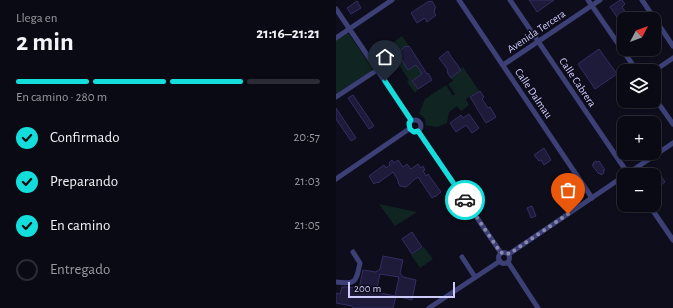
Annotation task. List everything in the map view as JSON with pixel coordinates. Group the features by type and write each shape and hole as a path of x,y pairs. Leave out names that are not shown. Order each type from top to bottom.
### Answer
{"street":[{"path":"336,38 392,0"},
{"name":"Calle Dalmau","path":"459,0 592,198"},
{"name":"Calle Cabrera","path":"510,0 622,168"},
{"path":"588,0 631,64"},
{"name":"Avenida Tercera","path":"503,65 600,0"},
{"path":"642,0 673,46"},
{"path":"336,9 411,120"},
{"path":"661,66 673,58"},
{"path":"336,97 377,70"},
{"path":"661,107 673,124"},
{"path":"410,129 409,123 411,120"},
{"path":"411,120 417,120 420,122 421,128 418,131"},
{"path":"410,129 414,132 418,131"},
{"path":"336,179 410,129"},
{"path":"418,131 501,253"},
{"path":"637,168 673,143"},
{"path":"501,253 506,252 509,254 617,182"},
{"path":"654,212 673,240"},
{"path":"336,282 350,283 357,279 360,263 353,252"},
{"path":"500,261 498,258 501,253"},
{"path":"509,254 510,260 508,262 538,308"},
{"path":"462,257 475,277"},
{"path":"500,261 504,264 508,262"},
{"path":"429,308 500,261"}],"green space":[{"path":"349,34 372,68 371,71 336,94 336,41"},
{"path":"402,36 409,46 406,46 397,53 408,70 416,65 422,74 412,81 418,89 415,93 407,82 409,80 387,47"},
{"path":"463,67 479,91 466,99 469,105 461,111 457,106 449,112 447,123 437,127 425,125 424,118 419,114 425,99 446,85 453,96 455,94 448,84 453,81 451,78 455,75 453,73 461,70"},
{"path":"379,204 417,212 395,226"},
{"path":"424,247 433,259 420,268 411,255"}],"building":[{"path":"529,0 554,0 537,12"},
{"path":"622,0 625,4 622,7 625,12 617,12 617,17 610,7"},
{"path":"357,1 361,8 351,14 347,8"},
{"path":"429,1 432,1 436,8 434,9 434,12 436,15 427,22 425,18 417,23 411,13"},
{"path":"406,46 409,46 432,80 418,89 412,81 422,74 416,65 408,70 397,53"},
{"path":"599,49 617,74 595,89 578,64"},
{"path":"448,51 461,70 451,78 448,74 448,70 439,58"},
{"path":"480,91 484,97 482,99 488,108 490,107 496,117 486,123 470,97"},
{"path":"353,95 374,126 369,129 348,98"},
{"path":"336,108 356,138 351,141 336,119"},
{"path":"469,114 479,128 472,133 466,125 456,132 450,123 461,115 463,118"},
{"path":"544,148 551,160 544,165 541,160 539,161 534,155"},
{"path":"392,160 394,163 398,160 403,167 407,164 411,169 418,164 421,168 423,166 425,170 423,171 426,176 428,174 441,192 432,198 418,177 406,187 400,186 393,172 378,183 377,182 374,184 369,176 384,165 386,168 390,165 389,163"},
{"path":"596,161 599,161 605,170 601,175 592,165"},
{"path":"661,176 665,182 661,185"},
{"path":"532,206 536,216 531,218 527,208"},
{"path":"412,232 422,247 412,254 402,239"},
{"path":"383,256 403,260 400,273 403,277 416,280 412,300 396,296 393,308 353,308 352,306 336,303 336,293 340,294 342,287 359,289 363,270 376,272 380,269","holes":["380,274 399,277 395,296 376,292"]}],"way so far":[{"path":"465,200 501,253 506,252 509,254 568,214"}],"route":[{"path":"385,81 411,120 409,123 410,129 414,132 418,131 465,200"}]}
